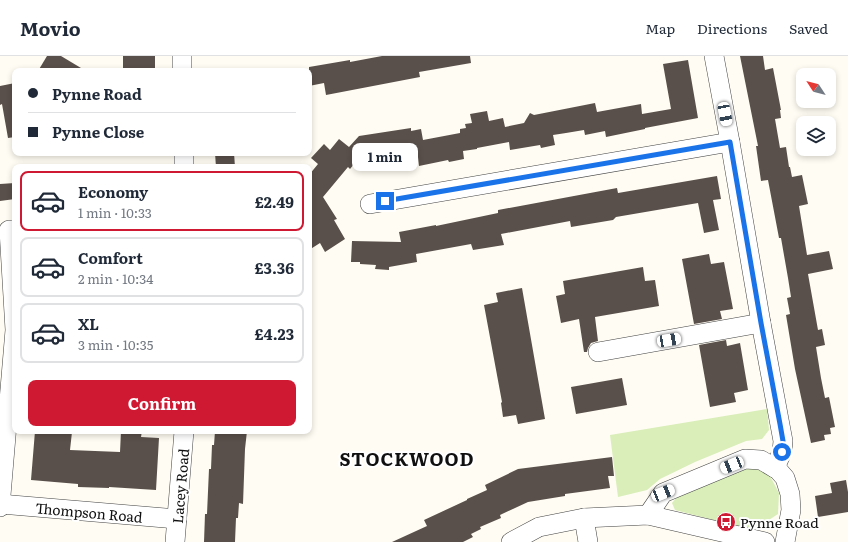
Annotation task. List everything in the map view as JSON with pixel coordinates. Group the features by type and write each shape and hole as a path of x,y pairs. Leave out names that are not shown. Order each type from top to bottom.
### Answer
{"street":[{"path":"182,56 182,68"},
{"path":"714,56 783,441 782,452 775,468"},
{"path":"370,204 730,142"},
{"path":"8,230 12,287"},
{"path":"598,352 761,323"},
{"path":"0,506 4,411 12,352"},
{"name":"Lacey Road","path":"175,542 184,434"},
{"path":"648,516 663,493 745,460 761,460 775,468 785,478 790,494 791,510 785,542"},
{"name":"Thompson Road","path":"0,506 177,519"},
{"path":"511,542 539,528 584,518 648,516 765,542"},
{"path":"584,518 588,542"}],"green space":[{"path":"767,409 769,430 762,439 746,441 695,462 660,479 647,490 618,497 610,435"},
{"path":"740,467 756,467 770,476 779,493 778,514 758,527 744,528 675,510 672,503 677,497"}],"building":[{"path":"47,56 61,56 81,68 40,68"},
{"path":"123,56 155,56 155,68 123,68"},
{"path":"382,56 470,56 471,63 419,72 420,77 326,95 324,83 312,85 312,68 309,67 350,60 350,62"},
{"path":"740,56 763,56 765,70 773,68 781,110 781,118 775,119 780,148 786,147 792,177 802,175 808,204 799,206 807,255 829,251 833,269 808,274 818,330 822,329 825,345 816,347 821,378 825,398 829,397 835,427 830,428 831,434 824,435 825,440 811,443 795,369 786,315 790,314 787,298 791,297 781,238 779,238 768,180 761,181 756,146 758,146"},
{"path":"688,60 698,118 606,137 605,131 585,135 584,130 553,135 555,145 541,148 540,145 510,150 509,142 463,151 464,159 449,162 448,160 419,166 418,157 384,163 385,166 372,169 368,147 350,169 348,167 323,197 337,219 334,220 345,239 325,252 320,243 312,248 312,171 318,164 311,158 324,144 330,150 339,139 349,147 359,136 411,128 411,131 421,129 423,140 460,133 460,129 466,128 465,124 472,123 470,114 487,111 489,121 503,118 505,127 524,123 530,113 534,115 595,103 597,112 641,104 642,114 671,109 663,64"},
{"path":"12,84 12,137 8,138 2,104 0,105 0,86"},
{"path":"215,156 234,156 235,164 216,164"},
{"path":"717,176 721,199 713,200 719,230 704,233 698,203 616,217 613,220 571,227 570,221 501,234 504,245 473,250 471,244 416,254 417,262 389,267 389,270 375,269 376,265 351,262 352,241 401,242 399,232 498,213 498,210 617,188 618,193"},
{"path":"12,183 12,199 0,201 0,184"},
{"path":"709,254 711,264 724,262 733,309 720,311 722,319 694,324 682,259"},
{"path":"643,267 645,281 655,280 659,306 595,317 598,341 591,343 587,352 584,352 579,319 561,323 556,296 565,294 563,281"},
{"path":"522,288 545,419 518,424 516,415 503,417 502,402 484,305 498,302 496,293"},
{"path":"726,340 727,346 740,343 748,390 734,393 736,402 710,407 699,345"},
{"path":"622,378 627,405 576,414 571,387"},
{"path":"35,434 72,434 70,450 120,452 121,434 142,434 141,437 159,438 156,490 78,487 78,484 31,480"},
{"path":"215,434 247,434 243,504 239,503 238,518 236,518 235,542 204,542 209,469 211,469 212,445 214,445"},
{"path":"612,457 614,476 608,476 610,488 565,494 565,496 528,502 500,515 501,518 480,527 481,529 471,534 473,537 463,542 392,542 427,526 424,520 487,490 485,485 518,469"},
{"path":"846,480 848,492 848,512 818,517 815,496 832,493 830,483"}],"place":[{"name":"Pynne Road","path":"726,522"}],"district":[{"name":"STOCKWOOD","path":"407,458"}],"route":[{"path":"385,201 730,142 783,441 782,452"}]}
